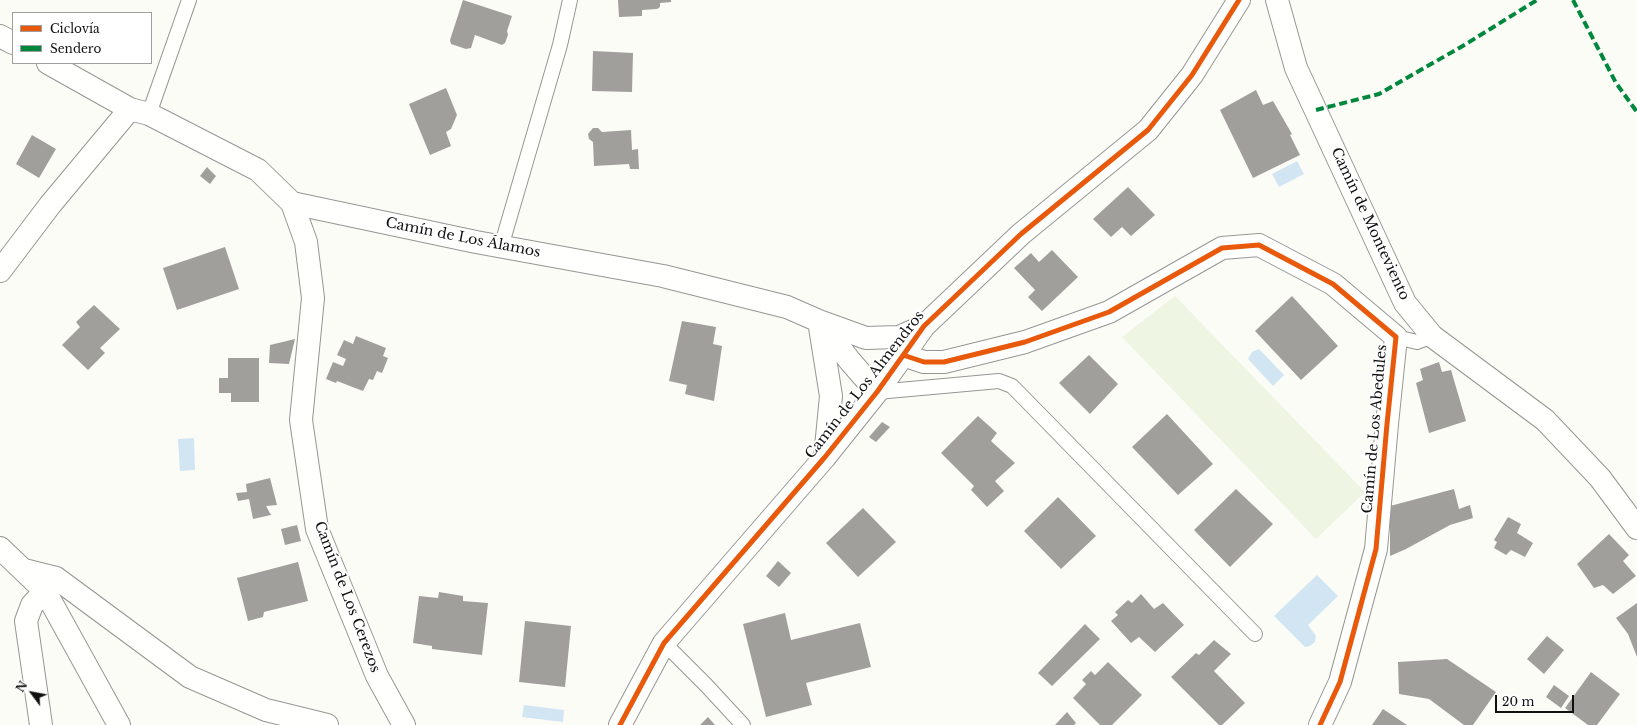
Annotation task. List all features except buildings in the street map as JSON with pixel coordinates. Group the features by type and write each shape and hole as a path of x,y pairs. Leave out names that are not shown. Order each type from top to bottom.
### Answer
{"street":[{"name":"Camín de Los Almendros","path":"620,725 664,644 825,457 877,392 924,326 1021,234 1148,130 1192,75 1239,0"},
{"name":"Camín de Monteviento","path":"1277,0 1296,68 1406,303 1432,336 1545,420 1600,478 1637,528"},
{"path":"0,36 12,42"},
{"path":"50,64 139,112 258,170 292,203"},
{"path":"0,271 50,205 139,112"},
{"name":"Camín de Los Álamos","path":"292,203 501,247 663,276 787,307 819,321 850,361 877,392"},
{"name":"Camín de Los Cerezos","path":"292,203 306,242 313,298 301,420 318,528 377,676 404,725"},
{"name":"Camín de Los Abedules","path":"903,355 924,362 944,362 1025,342 1109,312 1222,248 1259,245 1333,284 1396,337 1376,549 1340,682 1320,725"},
{"path":"825,457 831,396 819,321 866,338 899,336 924,326"},
{"path":"0,548 45,591 119,725"},
{"path":"24,570 56,578 190,677 266,710 327,725"},
{"path":"41,725 26,621 32,605 45,591"}],"lane":[{"path":"139,112 189,0"},
{"path":"501,247 560,45 570,0"},
{"path":"1396,337 1417,342 1432,336"},
{"path":"877,392 999,381 1012,386 1255,634"},
{"path":"664,644 706,685 743,725"}],"green space":[{"path":"1175,296 1365,492 1316,539 1122,337"}],"water":[{"path":"1297,161 1304,174 1279,187 1272,174"},
{"path":"1259,349 1284,375 1273,386 1248,359 1252,352"},
{"path":"194,438 195,470 180,471 178,439"},
{"path":"1317,575 1338,596 1308,625 1316,636 1315,642 1310,646 1305,647 1274,616"},
{"path":"524,705 564,710 563,722 522,717"}],"marked path":[{"path":"1316,110 1379,94 1466,44 1537,0"},
{"path":"1573,0 1616,83 1637,112"}],"cycle path":[{"path":"620,725 664,643 825,457 877,392 924,326 1021,234 1148,130 1192,75 1239,0"},
{"path":"903,355 924,362 944,362 1025,342 1109,312 1222,248 1259,245 1333,284 1396,337 1376,549 1340,682 1320,725"}]}
